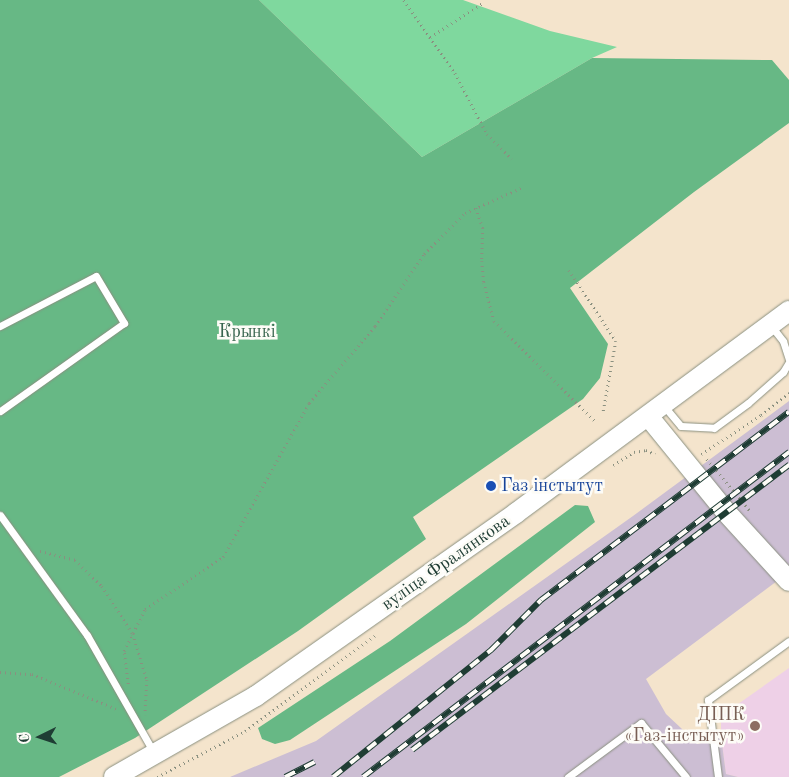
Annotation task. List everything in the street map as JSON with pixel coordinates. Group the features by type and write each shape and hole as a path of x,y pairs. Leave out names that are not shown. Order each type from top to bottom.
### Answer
{"main road":[{"name":"вуліца Фралянкова","path":"114,777 256,696 516,513 789,311"},
{"path":"655,410 726,512 789,581"}],"lane":[{"path":"0,326 96,276 124,323 0,411"},
{"path":"655,410 681,426 714,428 776,379 789,360 783,341 770,325"},
{"path":"0,515 87,635 155,755"},
{"path":"718,777 708,700 789,642"},
{"path":"568,777 641,723 686,777"}],"path":[{"path":"404,0 455,73 487,134 512,159"},
{"path":"430,37 484,2"},
{"path":"129,688 124,651 145,609 223,557 309,403 375,326 424,254 465,213 524,187"},
{"path":"476,208 483,228 484,282 494,321 595,421"},
{"path":"569,270 616,341 603,414"},
{"path":"701,454 760,415 789,393"},
{"path":"24,548 75,560 102,586 133,634 147,680 145,736"},
{"path":"0,672 32,674 132,716"}],"shaded area":[{"path":"789,401 789,572 646,679 666,714 698,744 721,736 726,774 738,777 230,777 316,741 633,516"},
{"name":"ДІПК «Газ-інстытут»","path":"789,668 789,777 738,777 726,774 721,736 721,716"}],"green space":[{"name":"Крынкі","path":"0,0 259,0 422,157 592,58 772,60 789,80 789,123 694,192 570,288 608,344 600,378 583,399 413,517 426,539 298,631 135,738 59,777 0,777"},
{"path":"259,0 463,0 550,31 617,47 592,58 422,157"},
{"path":"575,505 588,506 595,522 466,624 290,740 275,744 262,739 258,728 390,641"}],"railway":[{"path":"333,777 491,650 541,600 789,412"},
{"path":"363,777 789,452"},
{"path":"412,750 789,465"},
{"path":"285,777 314,762"}],"place":[{"name":"Газ інстытут","path":"491,486"},
{"name":"ДІПК «Газ-інстытут»","path":"755,726"}]}
